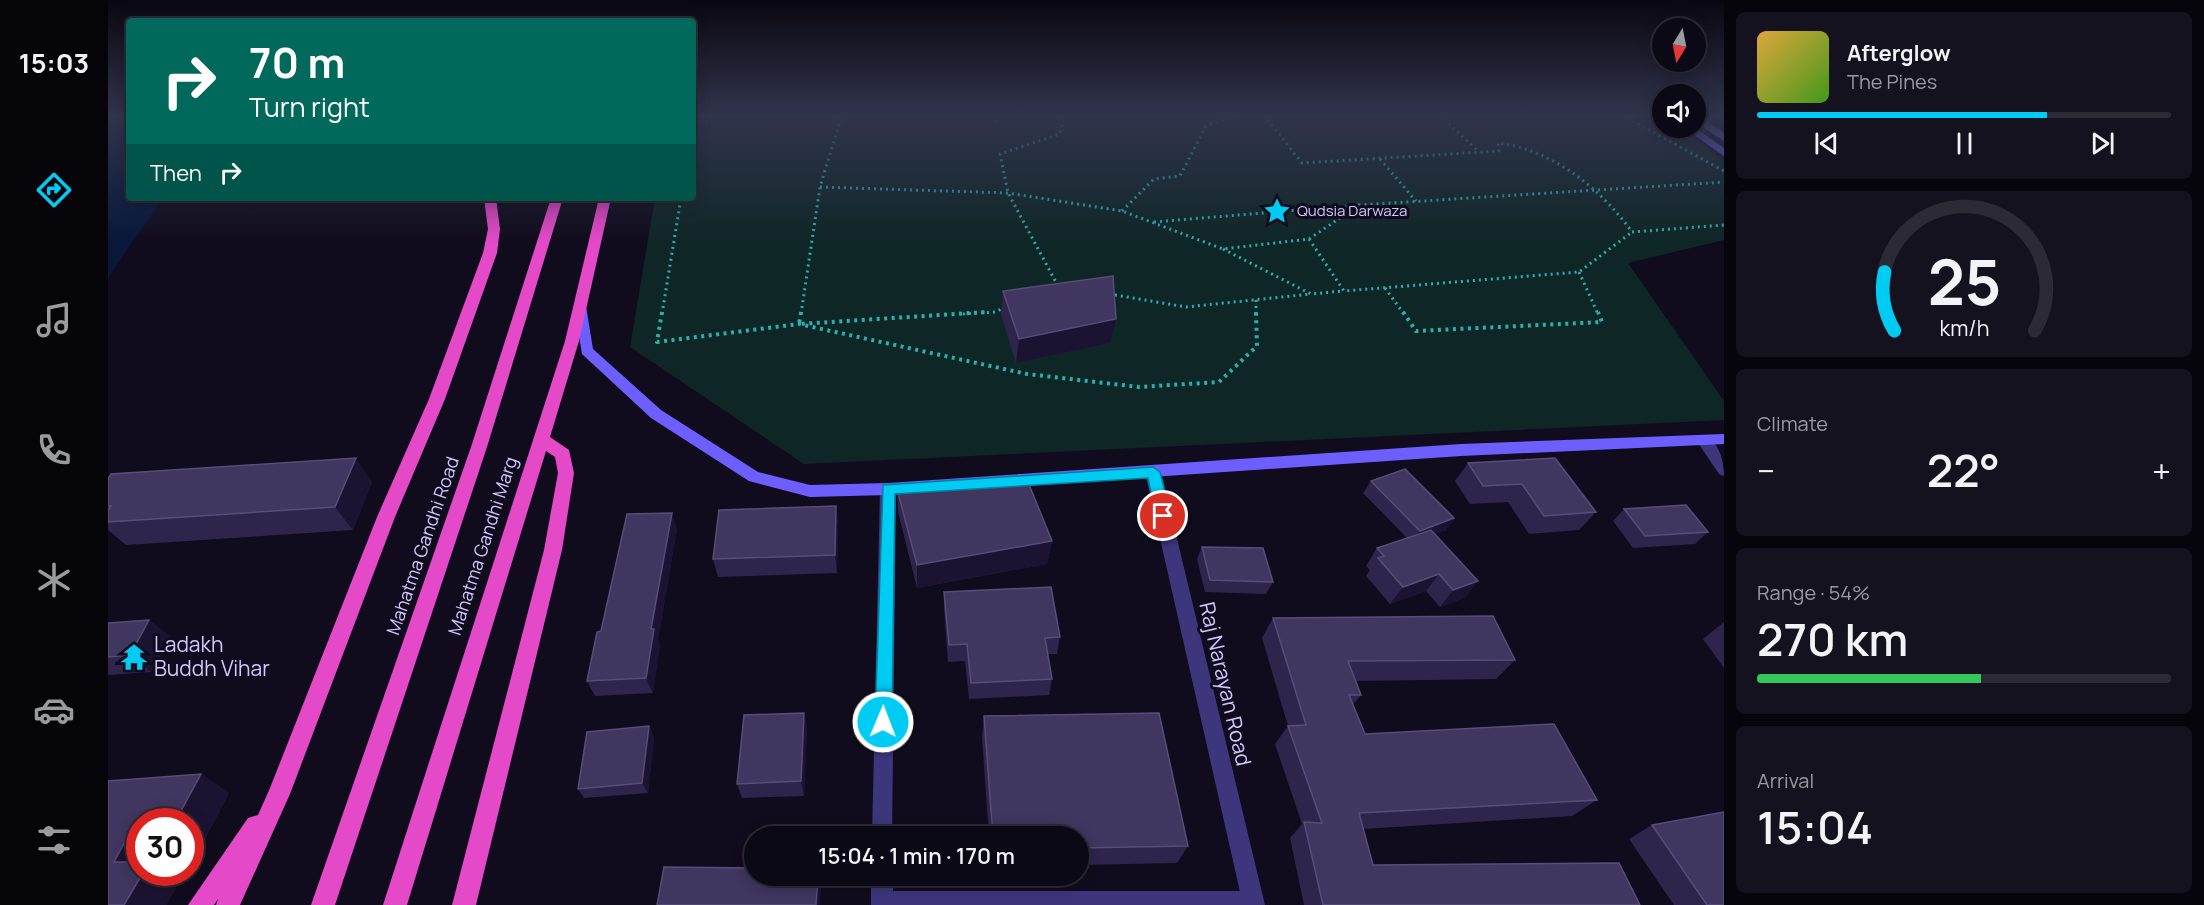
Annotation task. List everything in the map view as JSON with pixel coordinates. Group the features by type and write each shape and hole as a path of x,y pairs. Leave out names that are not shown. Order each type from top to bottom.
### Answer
{"highway":[{"path":"228,905 279,794 386,518 437,399 490,253 494,229 490,201"},
{"name":"Mahatma Gandhi Road","path":"322,905 479,447 556,201"},
{"name":"Mahatma Gandhi Marg","path":"395,905 572,341 604,201"},
{"path":"464,905 552,550 566,463 562,454 541,439"},
{"path":"200,905 279,794"}],"main road":[{"path":"579,303 587,351 656,414 754,477 810,491 888,489 1461,450 1724,440"}],"street":[{"path":"1703,440 1724,470"},
{"name":"Raj Narayan Road","path":"1153,472 1253,903"},
{"path":"882,826 888,489"},
{"path":"882,886 882,903"}],"lane":[{"path":"882,903 1253,903"}],"path":[{"path":"799,324 820,188 829,157"},
{"path":"1001,157 1008,193 1057,286 1069,288"},
{"path":"1122,211 1154,179 1180,176 1190,157"},
{"path":"1297,157 1302,163 1392,157"},
{"path":"1543,157 1561,165 1595,190 1620,213 1632,232"},
{"path":"1699,157 1724,171"},
{"path":"1379,158 1416,201"},
{"path":"1152,222 1416,201 1724,182"},
{"path":"820,188 1008,193 1122,211 1223,249 1311,294"},
{"path":"680,201 657,342 799,324 995,312 1005,308"},
{"path":"1223,249 1309,239 1359,205"},
{"path":"1104,293 1186,307 1344,291 1579,272 1632,232 1678,228 1698,230 1724,225"},
{"path":"1309,239 1344,291"},
{"path":"1385,288 1416,331 1602,322 1579,272"},
{"path":"799,324 1027,374 1139,387 1219,382 1257,346 1256,300"}],"green space":[{"path":"696,157 1719,157 1724,161 1724,240 1628,263 1724,401 1724,420 804,464 630,347 654,201 696,201"}],"water":[{"path":"108,157 126,157 126,201 161,201 108,278"}],"building":[{"path":"1113,276 1116,319 1019,339 1003,291"},
{"path":"356,458 335,507 108,522 108,510 111,506 108,506 108,479 111,474"},
{"path":"1555,458 1596,512 1544,516 1522,484 1483,486 1468,463"},
{"path":"1405,469 1454,518 1420,531 1371,481"},
{"path":"1026,477 1052,541 917,565 897,489 944,481 947,489"},
{"path":"1686,505 1708,532 1645,536 1624,509"},
{"path":"836,506 835,555 713,559 719,510"},
{"path":"672,513 651,629 654,629 646,678 587,681 597,632 601,631 627,514"},
{"path":"1431,530 1478,581 1453,590 1439,574 1403,587 1378,558 1384,556 1377,548"},
{"path":"1202,547 1263,548 1273,582 1210,580"},
{"path":"1051,587 1060,637 1045,638 1052,679 971,683 967,644 949,645 944,592"},
{"path":"1493,616 1515,660 1348,661 1361,695 1349,695 1365,734 1554,724 1597,800 1359,813 1373,865 1619,863 1640,905 1323,905 1304,822 1322,823 1288,726 1306,725 1273,618"},
{"path":"149,620 130,655 108,657 108,623"},
{"path":"804,713 801,781 737,784 744,715"},
{"path":"1159,713 1188,846 1089,848 1089,826 992,826 984,716"},
{"path":"649,726 642,783 578,789 587,732"},
{"path":"201,774 183,808 126,808 126,840 114,862 126,862 126,886 135,886 124,905 108,905 108,781"},
{"path":"1724,812 1724,905 1707,905 1652,825"},
{"path":"664,867 744,868 744,886 817,886 816,905 657,905"}],"place":[{"name":"Qudsia Darwaza","path":"1277,211"},
{"name":"Ladakh Buddh Vihar","path":"134,657"}],"route":[{"path":"883,722 888,489 1153,472 1163,516"}]}
